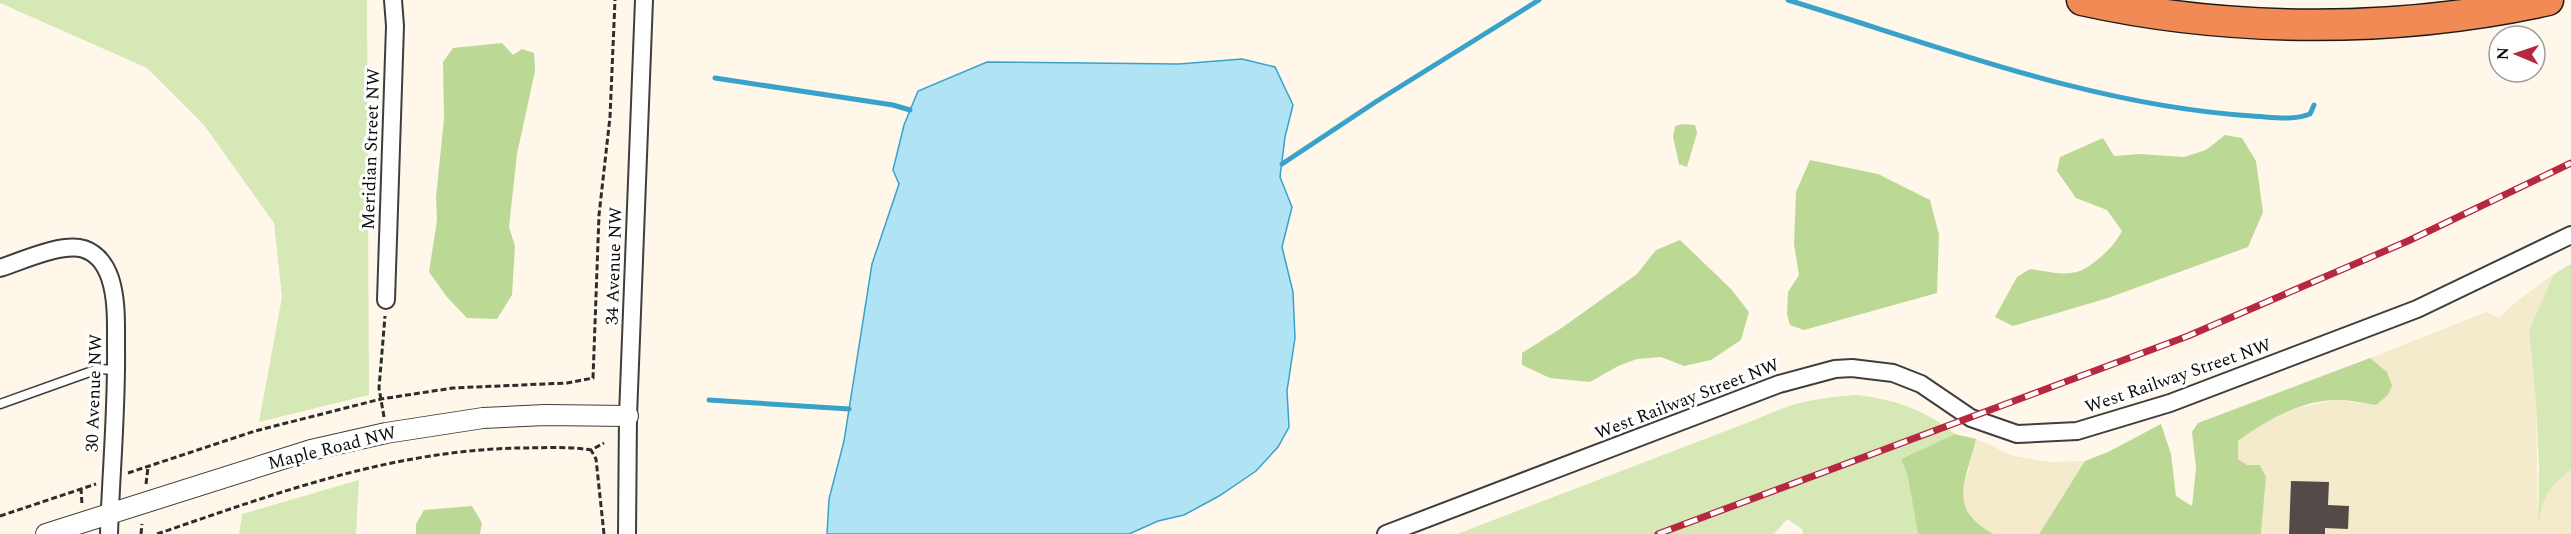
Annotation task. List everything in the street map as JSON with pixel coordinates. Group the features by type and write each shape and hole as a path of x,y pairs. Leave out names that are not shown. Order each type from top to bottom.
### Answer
{"highway":[{"path":"2082,0 2122,9 2220,22 2303,24 2414,21 2548,0"}],"street":[{"name":"Meridian Street NW","path":"386,300 395,26 393,0"},
{"name":"34 Avenue NW","path":"627,534 628,416 644,0"},
{"name":"West Railway Street NW","path":"1386,534 1779,384 1835,369 1852,368 1893,373 1921,384 1971,418 2017,434 2059,434 2100,426 2170,403 2417,309 2571,235"},
{"name":"30 Avenue NW","path":"0,268 70,247 81,248 98,256 104,263 112,290 116,321 109,534"},
{"name":"Maple Road NW","path":"46,534 311,450 387,433 483,418 628,416"}],"lane":[{"path":"0,404 98,369 116,370"}],"path":[{"path":"131,472 255,431 381,399 453,388 567,383 593,378 598,214 612,99 615,0"},
{"path":"386,300 379,388 387,433"},
{"path":"157,534 298,486 369,466 408,458 501,449 591,450 604,443"},
{"path":"591,450 596,459 604,534"},
{"path":"146,479 148,466"},
{"path":"90,486 92,479"},
{"path":"0,516 95,484"},
{"path":"81,489 82,504"},
{"path":"141,534 142,524"}],"shaded area":[{"path":"2554,274 2529,330 2536,402 2538,520 2544,497 2554,483 2571,470 2571,534 2261,534 2266,477 2260,465 2247,465 2238,459 2238,441 2263,423 2296,408 2336,400 2376,405 2387,372 2370,358 2486,312 2499,318 2518,300"},
{"path":"1976,439 2014,456 2050,462 2085,461 2039,534 1994,534 1978,526 1967,515 1962,495"}],"green space":[{"path":"0,0 367,0 369,395 259,422 282,297 274,223 204,125 147,68 0,3"},
{"path":"502,43 513,55 522,49 534,53 535,71 517,154 509,227 515,246 512,295 497,319 467,318 447,297 429,272 437,220 436,197 444,119 443,62 453,48"},
{"path":"1695,125 1697,133 1687,167 1679,164 1673,137 1675,126"},
{"path":"2225,135 2242,138 2256,161 2263,212 2248,247 2108,298 2013,326 1995,317 2017,277 2030,269 2066,274 2081,270 2105,254 2122,231 2107,210 2076,198 2057,171 2060,157 2103,138 2114,156 2140,154 2184,157 2206,150"},
{"path":"1810,160 1878,174 1930,200 1939,235 1937,293 1804,330 1790,325 1787,314 1788,292 1799,275 1794,244 1796,192"},
{"path":"1680,240 1731,289 1749,312 1741,340 1711,360 1684,366 1661,357 1637,359 1618,366 1590,382 1550,378 1522,365 1522,353 1637,274 1656,250"},
{"path":"2571,264 2571,470 2556,482 2547,494 2541,508 2538,527 2539,469 2536,402 2529,330 2554,274"},
{"path":"2370,358 2387,372 2392,385 2388,395 2376,405 2338,400 2311,403 2272,419 2238,441 2238,459 2247,465 2260,465 2266,477 2261,534 2039,534 2085,461 2108,452 2161,424 2171,454 2176,496 2192,506 2196,468 2192,432 2198,423"},
{"path":"1856,395 1884,399 1909,407 1932,418 1955,434 1901,459 1907,473 1918,534 1803,534 1802,529 1787,519 1774,534 1457,534 1782,408 1817,399"},
{"path":"1955,434 1976,439 1965,481 1963,493 1965,504 1970,515 1979,525 1994,534 1918,534 1907,473 1901,459"},
{"path":"359,480 356,534 239,534 242,514"},
{"path":"472,506 482,523 480,534 416,534 416,524 424,510"}],"water":[{"path":"1242,59 1275,67 1293,105 1285,137 1280,177 1292,207 1282,247 1293,292 1295,338 1287,391 1289,427 1278,447 1256,471 1219,496 1184,515 1158,521 1129,534 827,534 829,499 844,441 872,264 899,184 893,170 904,125 918,91 987,62 1179,64"}],"building":[{"path":"2291,481 2329,482 2328,505 2349,506 2348,529 2325,528 2325,534 2289,534"}],"waterway":[{"path":"1282,164 1377,101 1539,0"},
{"path":"1788,0 2017,72 2134,100 2193,110 2282,118 2310,114 2314,105"},
{"path":"715,78 893,105 910,110"},
{"path":"709,400 849,409"}],"railway":[{"path":"1658,534 2188,336 2408,241 2571,163"}]}
